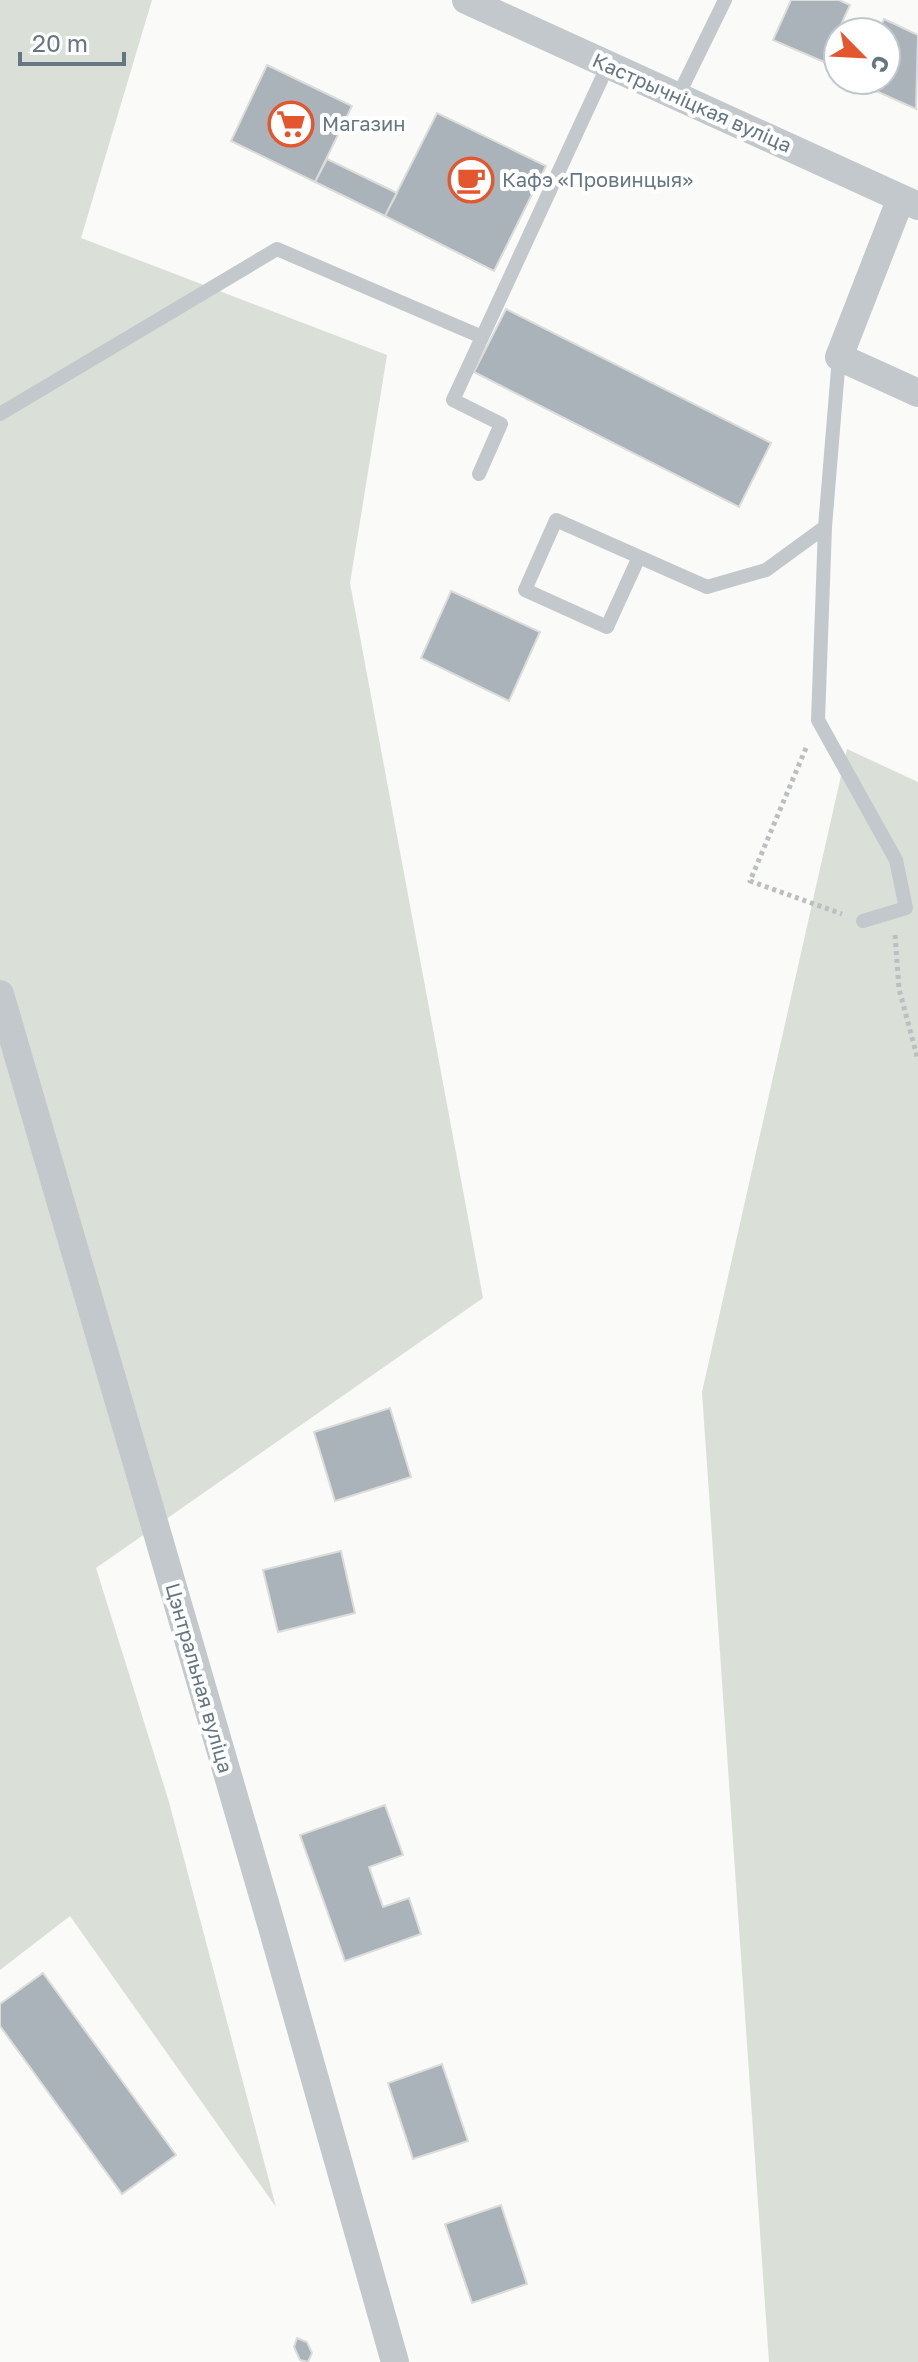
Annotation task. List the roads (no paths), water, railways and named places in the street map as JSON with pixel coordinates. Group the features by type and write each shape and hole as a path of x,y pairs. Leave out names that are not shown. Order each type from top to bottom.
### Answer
{"street":[{"name":"Кастрычніцкая вуліца","path":"466,0 910,202"},
{"path":"910,202 839,357 918,393"},
{"name":"Цэнтральная вуліца","path":"0,994 395,2362"}],"lane":[{"path":"678,96 725,0"},
{"path":"479,474 501,424 453,400 608,65"},
{"path":"0,414 277,249 482,337"},
{"path":"839,357 825,527 818,720 896,860 906,908 863,921"},
{"path":"639,557 607,627 525,590 556,520 707,587 766,570 825,527"}],"place":[{"name":"Магазин","path":"291,124"},
{"name":"Кафэ «Провинцыя»","path":"471,180"}]}
